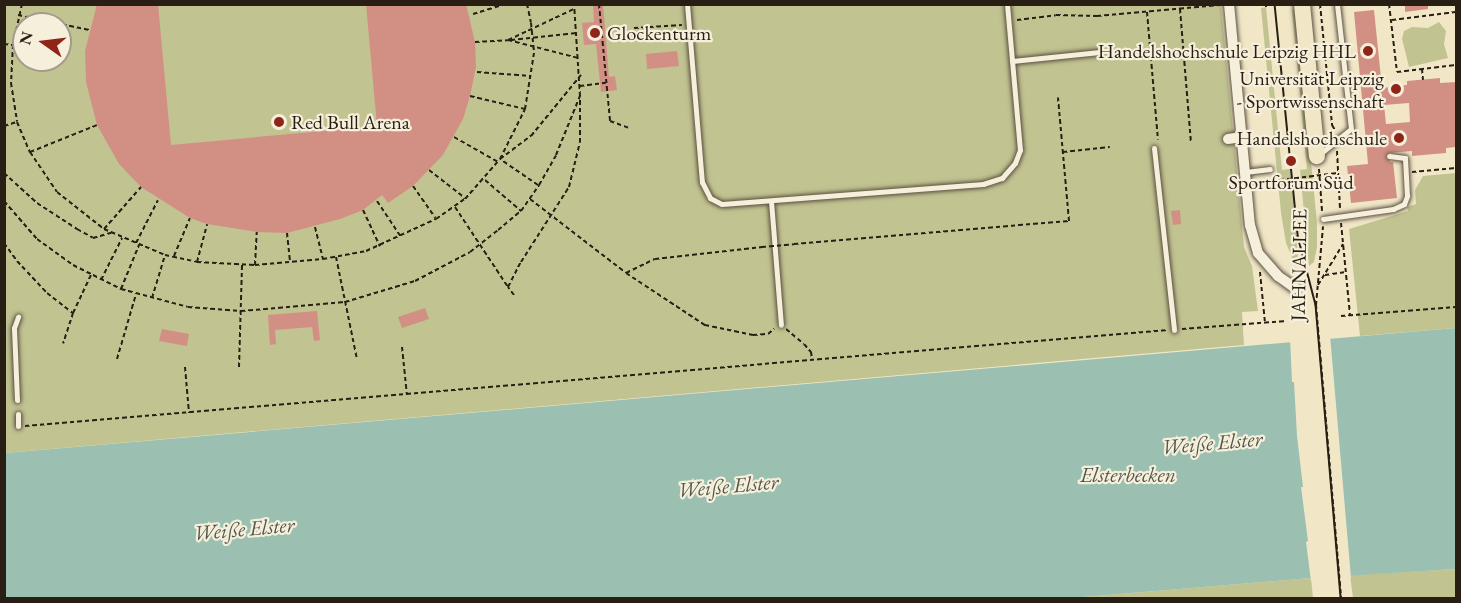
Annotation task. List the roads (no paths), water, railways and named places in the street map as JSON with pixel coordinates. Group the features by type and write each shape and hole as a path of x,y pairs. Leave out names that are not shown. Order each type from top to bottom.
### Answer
{"main road":[{"path":"1291,5 1317,156"}],"street":[{"name":"JAHNALLEE","path":"1229,4 1250,225 1258,253 1278,276 1295,288"},
{"path":"1228,139 1242,137"}],"lane":[{"path":"687,4 703,188 710,198 722,204 990,183 1002,178 1016,163 1020,150 1007,4"},
{"path":"1317,156 1351,129 1337,4"},
{"path":"1012,61 1100,52"},
{"path":"1156,148 1174,330"},
{"path":"1323,219 1393,209 1404,204 1407,196 1405,158 1389,156"},
{"path":"1245,178 1270,169"},
{"path":"771,201 781,325"},
{"path":"17,400 14,328 18,317"},
{"path":"18,414 18,426"}],"water":[{"name":"Elsterbecken","path":"1456,328 1456,569 1311,578 1072,598 5,598 5,453"}],"tram line":[{"path":"1275,4 1298,236 1316,305 1341,598"}],"place":[{"name":"Glockenturm","path":"595,33"},
{"name":"Handelshochschule Leipzig HHL","path":"1368,51"},
{"name":"Universität Leipzig - Sportwissenschaft","path":"1396,89"},
{"name":"Red Bull Arena","path":"279,122"},
{"name":"Handelshochschule","path":"1399,138"},
{"name":"Sportforum Süd","path":"1291,161"}],"water label":[{"name":"Weiße Elster","path":"1212,443"},
{"name":"Weiße Elster","path":"728,486"},
{"name":"Weiße Elster","path":"244,529"}]}
